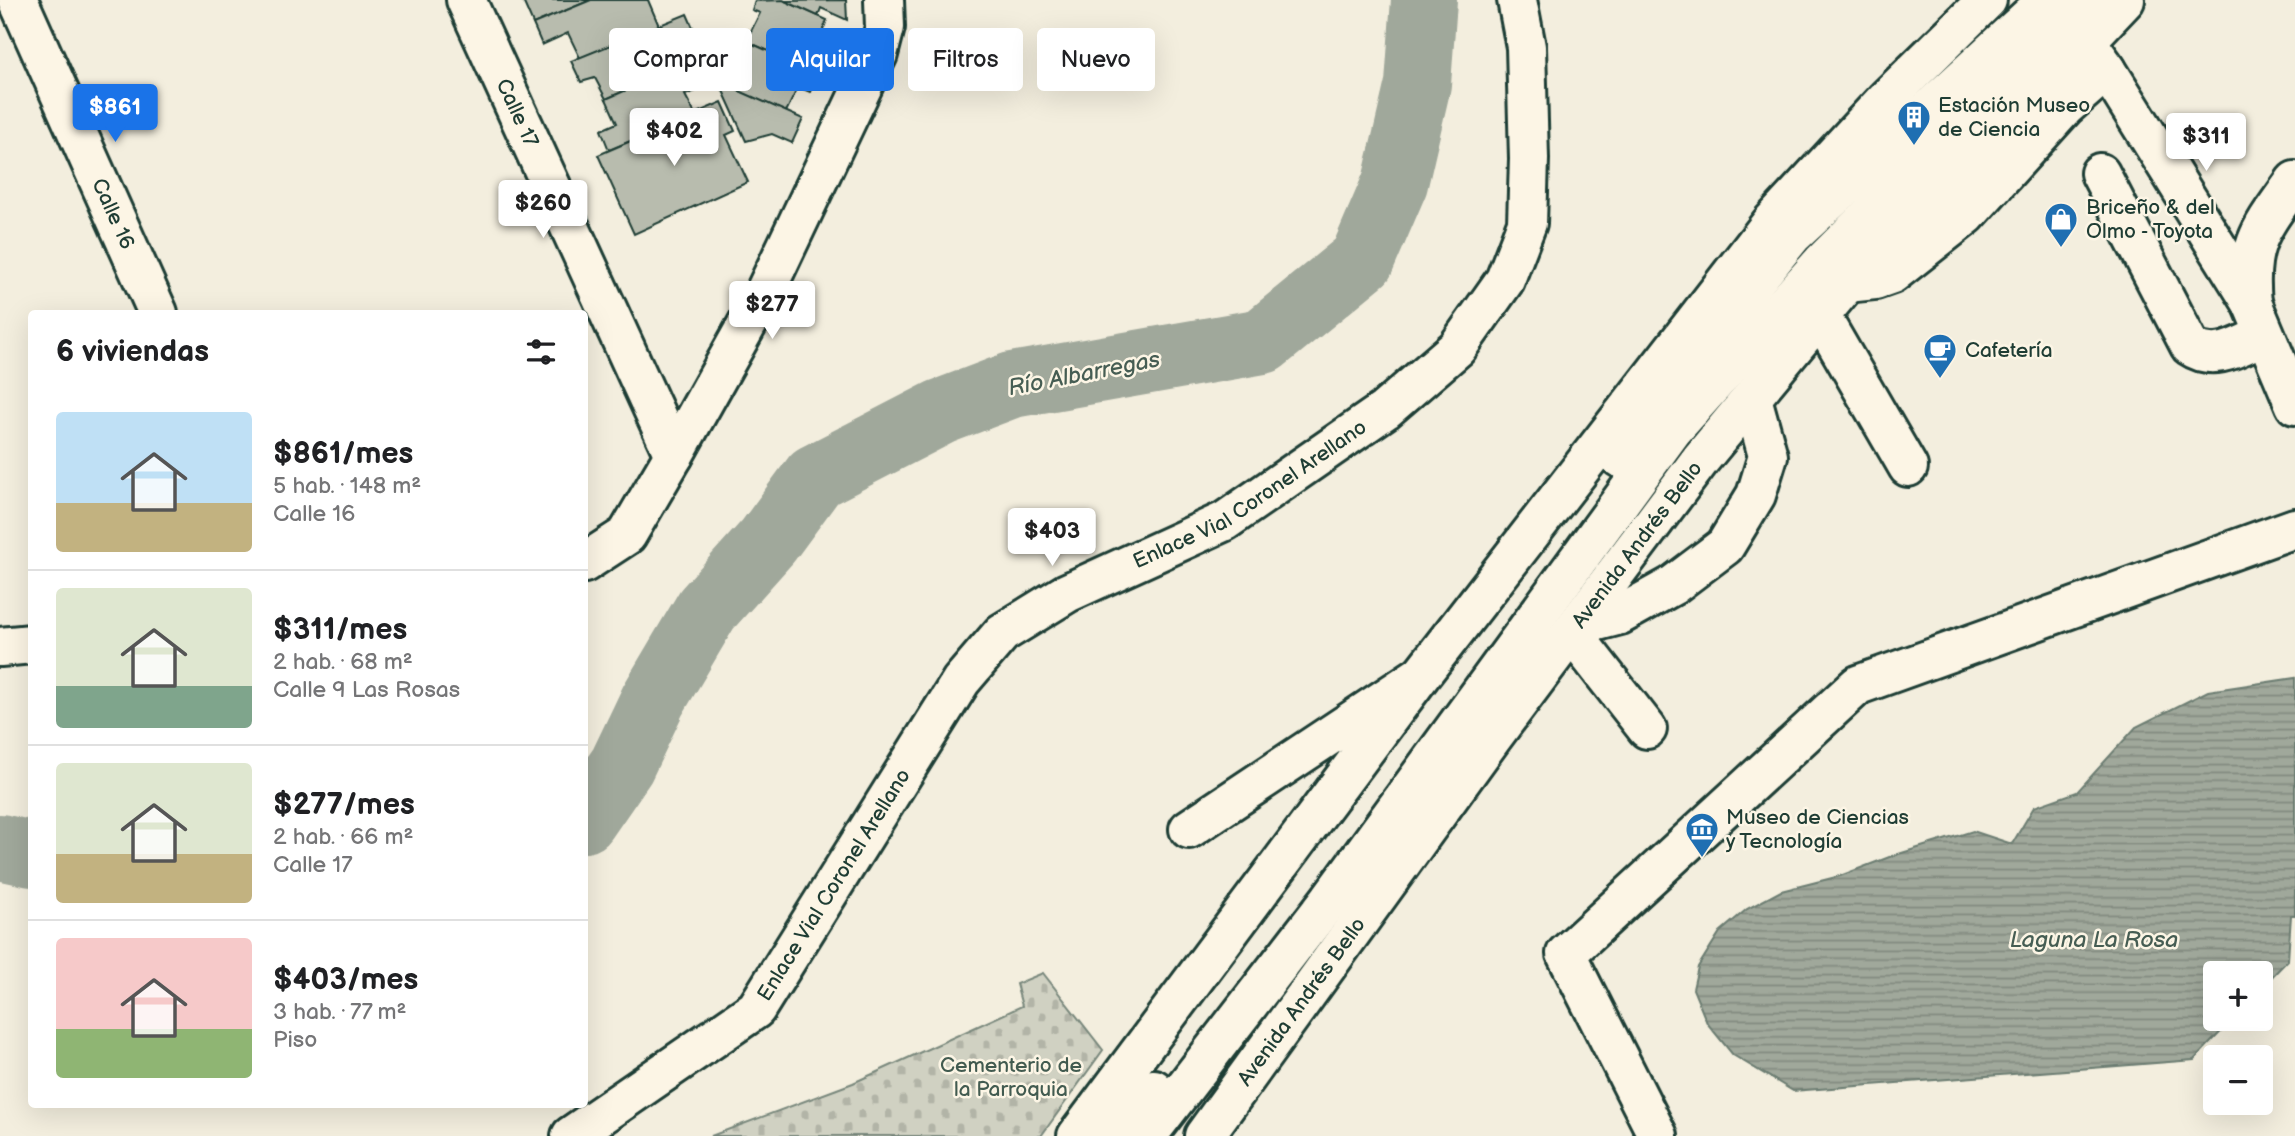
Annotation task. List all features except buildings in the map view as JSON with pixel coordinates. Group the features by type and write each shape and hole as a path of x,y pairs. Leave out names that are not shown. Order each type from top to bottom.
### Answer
{"main road":[{"name":"Calle 16","path":"18,0 157,310"},
{"name":"Calle 17","path":"466,0 674,455"},
{"path":"588,560 627,535 763,296 878,54 885,27 884,0"},
{"name":"Enlace Vial Coronel Arellano","path":"570,1136 756,1009 961,681 1002,634 1067,593 1225,521 1385,410 1457,348 1505,280 1527,223 1529,159 1526,47 1517,0"},
{"path":"1077,1136 1420,675 1772,222 1886,99 1987,0"},
{"name":"Avenida Andrés Bello","path":"1204,1136 1701,459 2069,20 2125,0"},
{"path":"2069,20 2258,319 2295,405"},
{"path":"1116,1136 1308,896 1660,403 1793,235 2069,20"},
{"path":"1147,1136 1330,899 1672,431 1804,281 2069,20"},
{"path":"2100,173 2190,346 2202,355 2218,355 2258,319"},
{"path":"2258,319 2249,270 2255,239 2295,181"},
{"path":"1820,316 1908,467"},
{"path":"1647,729 1575,629 1620,615 1672,586 1725,546 1756,495 1768,456 1752,398"},
{"path":"1658,1136 1566,954 1858,685 2295,528"},
{"path":"0,647 28,644"},
{"path":"1189,829 1420,675"}],"green space":[{"name":"Cementerio de la Parroquia","path":"1043,973 1103,1050 1041,1136 711,1136 853,1083 1022,1006 1016,984"}],"water":[{"name":"Laguna La Rosa","path":"2295,678 2295,915 2291,915 2288,960 2273,976 2273,961 2203,961 2203,1031 2222,1031 2208,1045 2203,1045 2203,1051 2194,1060 1793,1091 1733,1055 1707,1023 1693,989 1698,967 1720,932 1747,909 1781,891 1840,876 1892,856 1973,831 2012,844 2034,807 2077,792 2136,727 2208,691"}],"waterway":[{"name":"Río Albarregas","path":"588,814 622,765 653,700 707,609 768,541 815,477 941,412 1012,385 1263,341 1362,260 1395,183 1418,84 1424,0"},
{"name":"Río Albarregas","path":"0,847 28,853"}],"place":[{"name":"Estación Museo de Ciencia","path":"1914,147"},
{"name":"Briceño & del Olmo - Toyota","path":"2061,249"},
{"name":"Cafetería","path":"1940,380"},
{"name":"Museo de Ciencias y Tecnología","path":"1702,859"}]}
